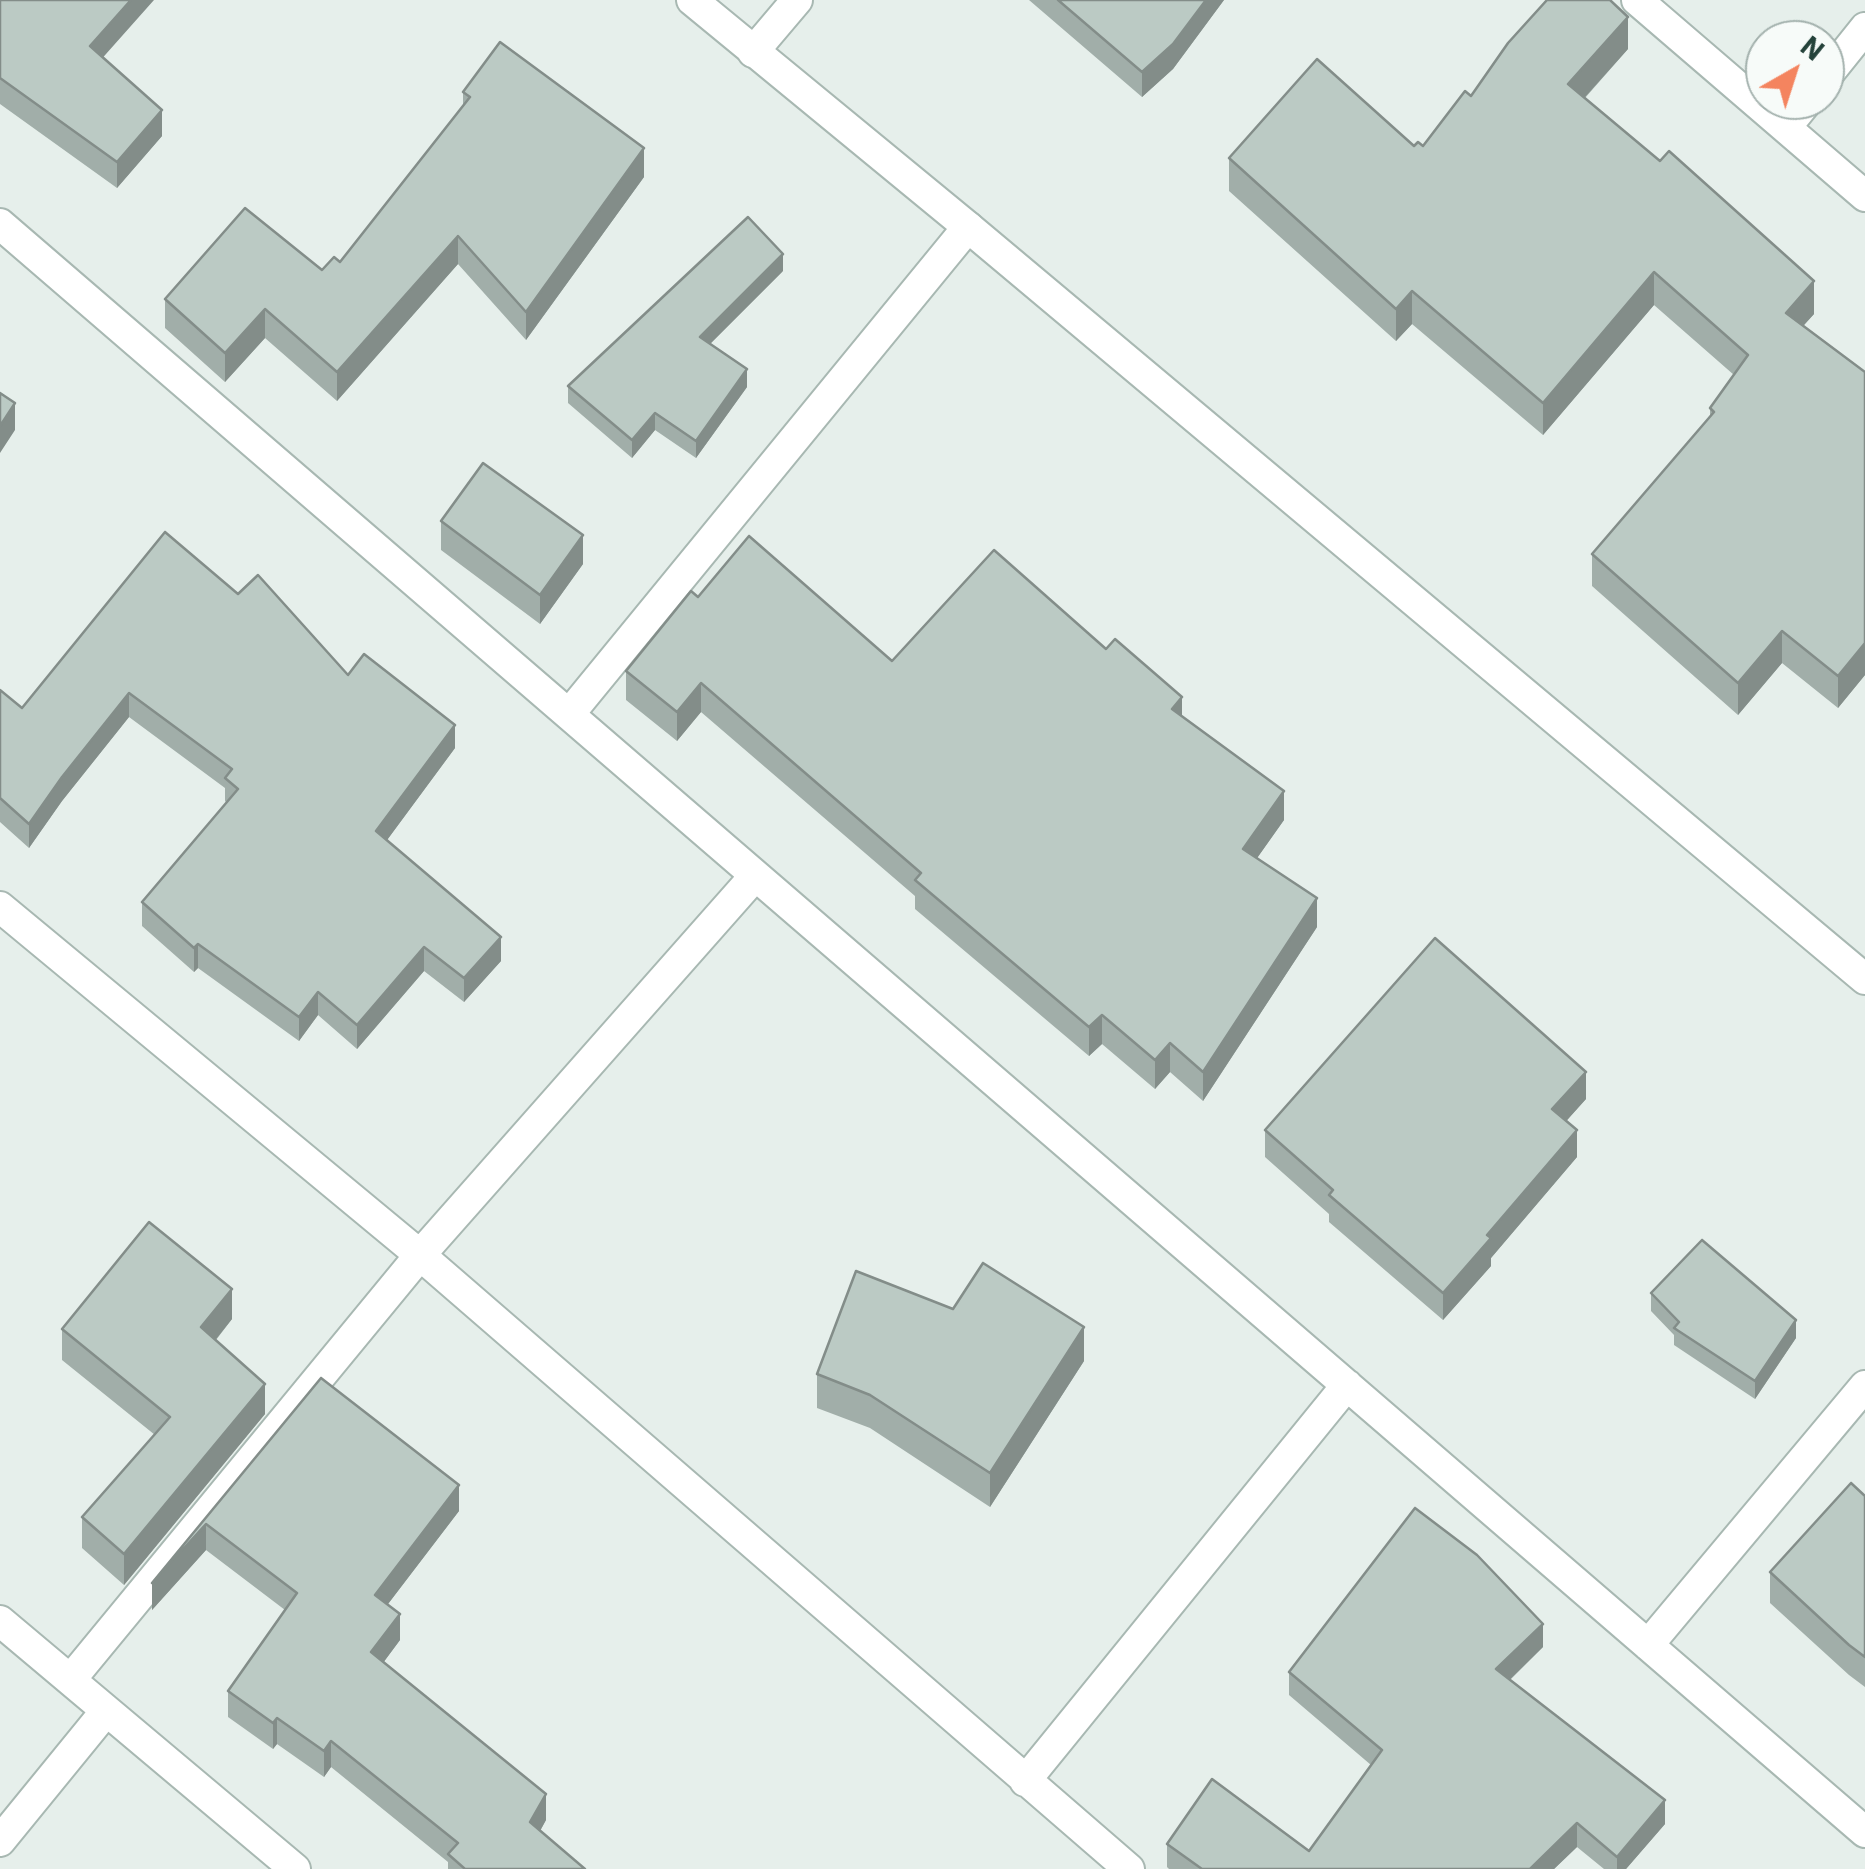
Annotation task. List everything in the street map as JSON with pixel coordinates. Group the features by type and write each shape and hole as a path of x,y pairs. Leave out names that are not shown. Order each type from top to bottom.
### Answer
{"street":[{"path":"692,0 1861,969"},
{"path":"753,52 798,0"},
{"path":"1637,0 1865,196"},
{"path":"1845,53 1865,28"},
{"path":"1786,127 1792,120"},
{"path":"0,224 1865,1832"},
{"path":"570,713 968,227"},
{"path":"71,1679 420,1255 754,877"},
{"path":"0,907 420,1255 1129,1869"},
{"path":"1025,1781 1347,1385"},
{"path":"1648,1645 1865,1386"},
{"path":"0,1620 295,1869"},
{"path":"0,1841 106,1711"}],"building":[{"path":"0,0 131,0 90,46 162,110 117,162 0,78"},
{"path":"1058,0 1206,0 1173,44 1142,72"},
{"path":"1547,0 1610,0 1628,17 1568,84 1660,161 1669,151 1814,281 1786,313 1865,372 1865,643 1838,676 1782,631 1738,683 1592,554 1714,412 1710,408 1748,355 1654,272 1543,403 1412,291 1396,309 1229,158 1317,59 1414,146 1418,142 1423,146 1465,91 1471,96 1508,43"},
{"path":"500,42 644,148 526,312 458,236 337,372 265,309 225,353 165,299 245,208 322,270 334,257 340,262 470,97 463,92"},
{"path":"748,217 783,254 700,337 747,369 696,441 655,413 632,440 568,386"},
{"path":"0,393 15,403 0,426"},
{"path":"483,463 583,535 540,595 441,521"},
{"path":"165,532 238,594 258,575 348,675 364,654 455,725 376,831 501,937 464,978 424,947 357,1025 318,992 299,1017 198,944 194,948 142,902 238,789 225,778 232,769 129,693 29,824 0,798 0,690 22,708"},
{"path":"749,536 892,661 994,550 1106,649 1115,639 1182,697 1172,709 1284,791 1243,849 1317,898 1203,1072 1170,1043 1155,1060 1102,1015 1089,1027 915,880 921,873 701,683 677,712 626,671 691,591 698,597"},
{"path":"1435,938 1586,1072 1552,1109 1577,1130 1443,1293 1329,1195 1333,1190 1265,1130"},
{"path":"149,1222 232,1289 201,1327 265,1384 124,1554 82,1517 170,1417 62,1329"},
{"path":"1702,1240 1796,1320 1755,1381 1674,1328 1679,1322 1651,1293"},
{"path":"983,1263 1084,1327 990,1473 870,1395 817,1374 856,1271 953,1309"},
{"path":"321,1378 459,1485 375,1595 400,1614 371,1652 546,1794 530,1822 585,1869 465,1869 448,1854 458,1843 331,1741 324,1751 277,1718 273,1723 228,1691 297,1593 206,1524 152,1583"},
{"path":"1851,1483 1865,1496 1865,1657 1770,1572"},
{"path":"1415,1508 1477,1555 1543,1624 1496,1669 1665,1800 1617,1857 1577,1823 1530,1869 1202,1869 1167,1844 1212,1779 1309,1851 1382,1750 1289,1672"}]}
